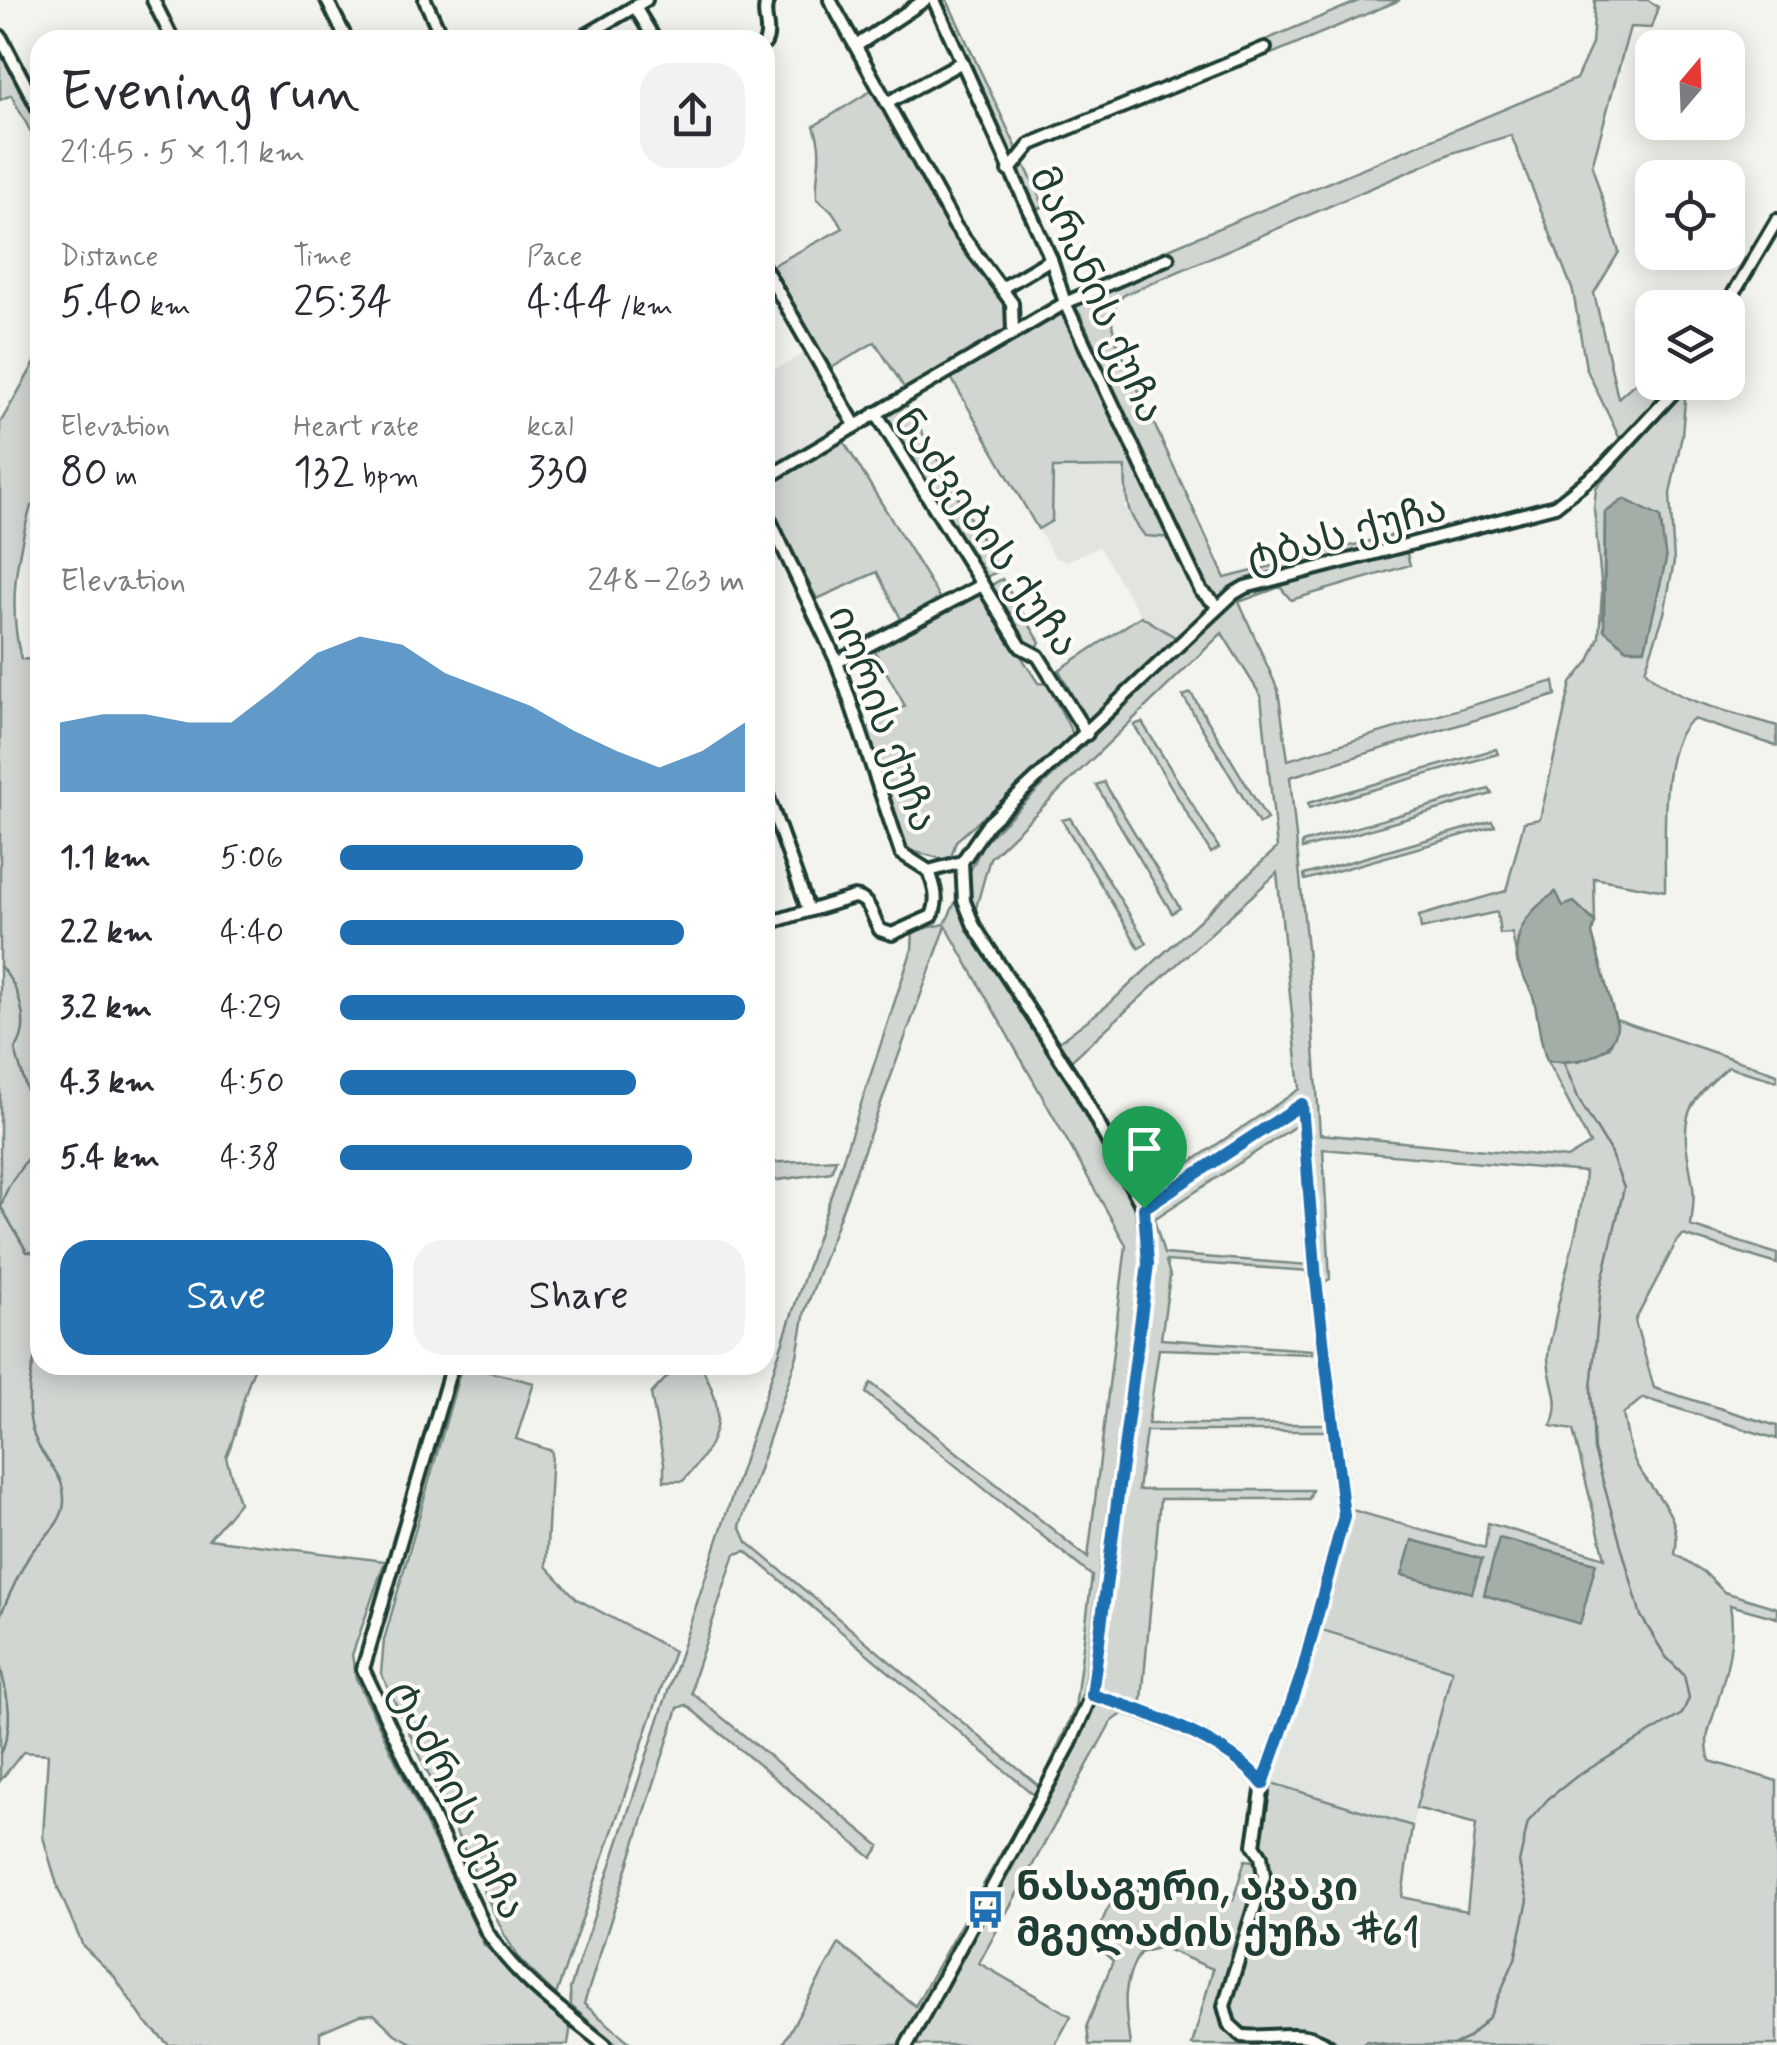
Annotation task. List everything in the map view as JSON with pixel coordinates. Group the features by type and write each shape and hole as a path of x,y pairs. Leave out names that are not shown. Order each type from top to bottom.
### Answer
{"street":[{"path":"153,0 168,30"},
{"path":"327,0 342,30"},
{"path":"425,0 438,30"},
{"path":"768,0 764,13 768,30"},
{"path":"830,0 955,226 1012,303 1013,331"},
{"path":"856,46 925,0"},
{"name":"მარანის ქუჩა","path":"934,0 1050,259 1065,303 1201,590 1218,606"},
{"path":"595,30 641,3 651,30"},
{"path":"0,36 30,93"},
{"path":"1010,171 1031,144 1265,48"},
{"path":"887,103 962,62"},
{"path":"1736,290 1777,220"},
{"path":"876,413 1065,303 1168,258"},
{"path":"1002,288 1050,259"},
{"path":"775,286 855,425"},
{"name":"ტბას ქუჩა","path":"962,862 988,824 1218,606 1246,587 1554,506 1604,468 1666,400"},
{"name":"ნაძვების ქუჩა","path":"775,472 876,413 1022,647 1038,656 1087,734"},
{"name":"იორის ქუჩა","path":"775,538 837,662 904,858 929,871 962,862 964,901 974,926 1076,1084 1144,1208"},
{"path":"837,662 982,585"},
{"path":"775,817 808,910"},
{"path":"775,921 862,898 880,930 892,934 932,916 937,906 929,871"},
{"path":"907,2045 1070,1744 1092,1695 1148,1264 1144,1208 1302,1104 1316,1280 1344,1516 1302,1673 1263,1784 1254,1846 1261,1856 1264,1876 1224,2006 1229,2024 1242,2036 1300,2035 1317,2038 1327,2045"},
{"name":"ტაძრის ქუჩა","path":"449,1375 363,1669 487,1932 501,1953 540,1992 605,2045"},
{"path":"1092,1695 1125,1705 1216,1748 1263,1784"}],"shaded area":[{"path":"941,0 947,0 1044,206 1035,211 1009,160"},
{"path":"1361,0 1400,0 1240,67 1232,54"},
{"path":"1595,0 1648,0 1658,7 1651,28 1630,27 1592,166 1619,252 1594,293 1618,398 1635,383 1635,400 1657,400 1620,439 1586,368 1573,291 1511,135 1452,153 1124,295 1113,311 1112,322 1116,341 1225,578 1401,533 1410,565 1291,600 1280,587 1239,602 1278,690 1288,760 1554,681 1556,695 1290,777 1320,1134 1567,1158 1590,1144 1547,1061 1579,1061 1610,1047 1616,1019 1777,1074 1777,1081 1728,1067 1694,1102 1686,1134 1694,1192 1691,1226 1777,1254 1777,1264 1683,1235 1635,1321 1654,1388 1777,1426 1777,1439 1643,1398 1623,1414 1636,1463 1672,1518 1675,1554 1704,1572 1724,1592 1777,1608 1777,1618 1730,1605 1730,1653 1707,1744 1710,1761 1777,1781 1777,2045 1339,2045 1315,2031 1259,2031 1235,2022 1231,2007 1270,1874 1260,1841 1272,1783 1412,1826 1402,1897 1467,1911 1476,1824 1416,1808 1452,1670 1322,1630 1347,1532 1349,1509 1485,1548 1488,1523 1605,1558 1573,1430 1551,1426 1556,1406 1549,1349 1585,1172 1323,1149 1330,1279 1312,1288 1310,1271 1166,1261 1170,1276 1161,1339 1312,1350 1312,1354 1159,1349 1148,1424 1328,1424 1327,1431 1146,1431 1138,1490 1312,1490 1309,1499 1160,1499 1142,1700 1111,1722 979,1963 1071,2016 1055,2045 782,2045 839,1944 915,2006 1034,1795 746,1551 735,1554 692,1693 880,1846 872,1858 686,1705 678,1708 584,2004 633,2045 617,2045 571,2006 570,1989 775,1375 912,949 913,931 945,924 984,842 1236,599 1230,588 1218,598 1206,592 1068,295 1159,253 1576,79 1592,44","holes":["1222,633 1261,696 1277,848 1109,1004 1047,1051 984,945 976,908 990,858","1277,873 1300,1089 1141,1195 1061,1070","946,926 1126,1245 1088,1558 871,1383 866,1393 1092,1576 1075,1708 1040,1787 747,1542 740,1526 797,1356 805,1311","1297,1125 1310,1265 1164,1254 1154,1219"]},
{"path":"0,48 30,108 30,130 11,95 0,100"},
{"path":"874,89 952,233 1001,296 1006,305 1008,329 905,389 875,342 828,370 775,280 775,264 843,228 832,211 817,199 819,154 814,126"},
{"path":"1063,309 1175,538 1145,536 1138,527 1128,503 1125,467 1053,468 1052,521 1038,529 949,374"},
{"path":"808,351 849,422 775,464 775,369"},
{"path":"30,371 30,510 14,600 21,659 30,659 30,1375 252,1375 226,1457 239,1503 209,1539 385,1561 352,1655 356,1678 484,1945 571,2023 568,2045 416,2045 395,2034 374,2014 359,2015 320,2032 320,2045 169,2045 145,2022 114,1976 83,1946 58,1888 43,1837 48,1754 23,1752 0,1781 0,423"},
{"path":"1676,400 1685,400 1670,494 1674,562 1664,614 1645,670 1689,699 1777,726 1777,746 1693,719 1682,732 1669,773 1665,891 1594,878 1595,922 1574,903 1563,907 1555,892 1518,939 1518,965 1512,933 1500,934 1497,912 1421,929 1419,916 1506,891 1524,822 1540,819 1571,683 1589,661 1599,637 1602,592 1594,509 1596,488","holes":["1624,499 1660,517 1662,529 1603,616 1605,513"]},
{"path":"904,403 999,571 984,578 884,418"},
{"path":"841,437 942,602 903,623 877,572 817,599 775,518 775,477"},
{"path":"1126,467 1125,508 1136,525 1153,537 1175,538 1207,611 1178,639 1141,616 1099,547 1067,561 1055,558 1038,529 1052,520 1053,468"},
{"path":"1624,499 1660,517 1666,560 1645,649 1627,649 1604,630 1605,513"},
{"path":"1002,579 1040,642 1036,650 1025,645 988,587"},
{"path":"978,588 1038,683 1047,684 1075,738 956,841 950,861 904,849 865,730 905,706 873,648"},
{"path":"1141,616 1178,639 1088,725 1059,670"},
{"path":"1191,693 1267,819 1259,824 1183,696"},
{"path":"1142,722 1219,848 1211,853 1134,725"},
{"path":"1496,749 1498,754 1309,808 1308,803"},
{"path":"1104,782 1180,908 1172,913 1096,785"},
{"path":"1489,789 1492,794 1302,849 1302,843"},
{"path":"1070,818 1147,943 1139,948 1062,820"},
{"path":"1492,821 1495,826 1305,880 1304,875"},
{"path":"1556,892 1563,906 1574,902 1595,922 1592,933 1617,1025 1609,1045 1580,1060 1547,1061 1534,1000 1519,968 1518,940 1525,922"},
{"path":"836,1159 831,1172 775,1180 775,1162"},
{"path":"459,1375 502,1375 534,1383 516,1439 552,1451 546,1566 577,1599 674,1651 556,1995 521,1961 505,1936 381,1673 384,1640"},
{"path":"669,1375 705,1375 715,1398 717,1413 712,1440 683,1481 664,1481 651,1394"},
{"path":"1499,1538 1596,1563 1580,1624 1484,1595"},
{"path":"1412,1540 1482,1559 1472,1593 1402,1575"},
{"path":"1322,1630 1453,1669 1412,1826 1273,1783"},
{"path":"1245,1860 1254,1861 1259,1878 1220,2008 1232,2032 1257,2045 1192,2045 1213,1969 1161,1947 1140,1953 1129,1976 1126,2009 1130,2045 1089,2045 1087,2025 1113,1961 1101,1950 1100,1928 1116,1899 1149,1889 1170,1875 1233,1900"}],"waterway":[{"path":"0,966 21,1006 23,1029 15,1049 30,1106"},
{"path":"1453,2045 1468,2038 1490,2016 1515,1959 1528,1900 1519,1863 1528,1822 1548,1799 1577,1776 1682,1714 1689,1698 1684,1675 1666,1657 1641,1616 1594,1450 1591,1389 1601,1286 1624,1188 1609,1149 1579,1100 1564,1063"},
{"path":"30,1153 1,1207 30,1252"},
{"path":"0,1616 27,1559 63,1510 64,1493 59,1479 39,1447 30,1421 31,1375"},
{"path":"0,1665 9,1721 0,1753"},
{"path":"1360,2045 1366,2041 1392,2045"}],"place":[{"name":"ნასაგური, აკაკი მგელაძის ქუჩა #61","path":"986,1909"}],"route":[{"path":"1302,1104 1316,1280 1344,1516 1302,1673 1263,1784 1237,1760 1216,1748 1125,1705 1092,1695 1148,1264 1144,1208 1302,1104"}]}
